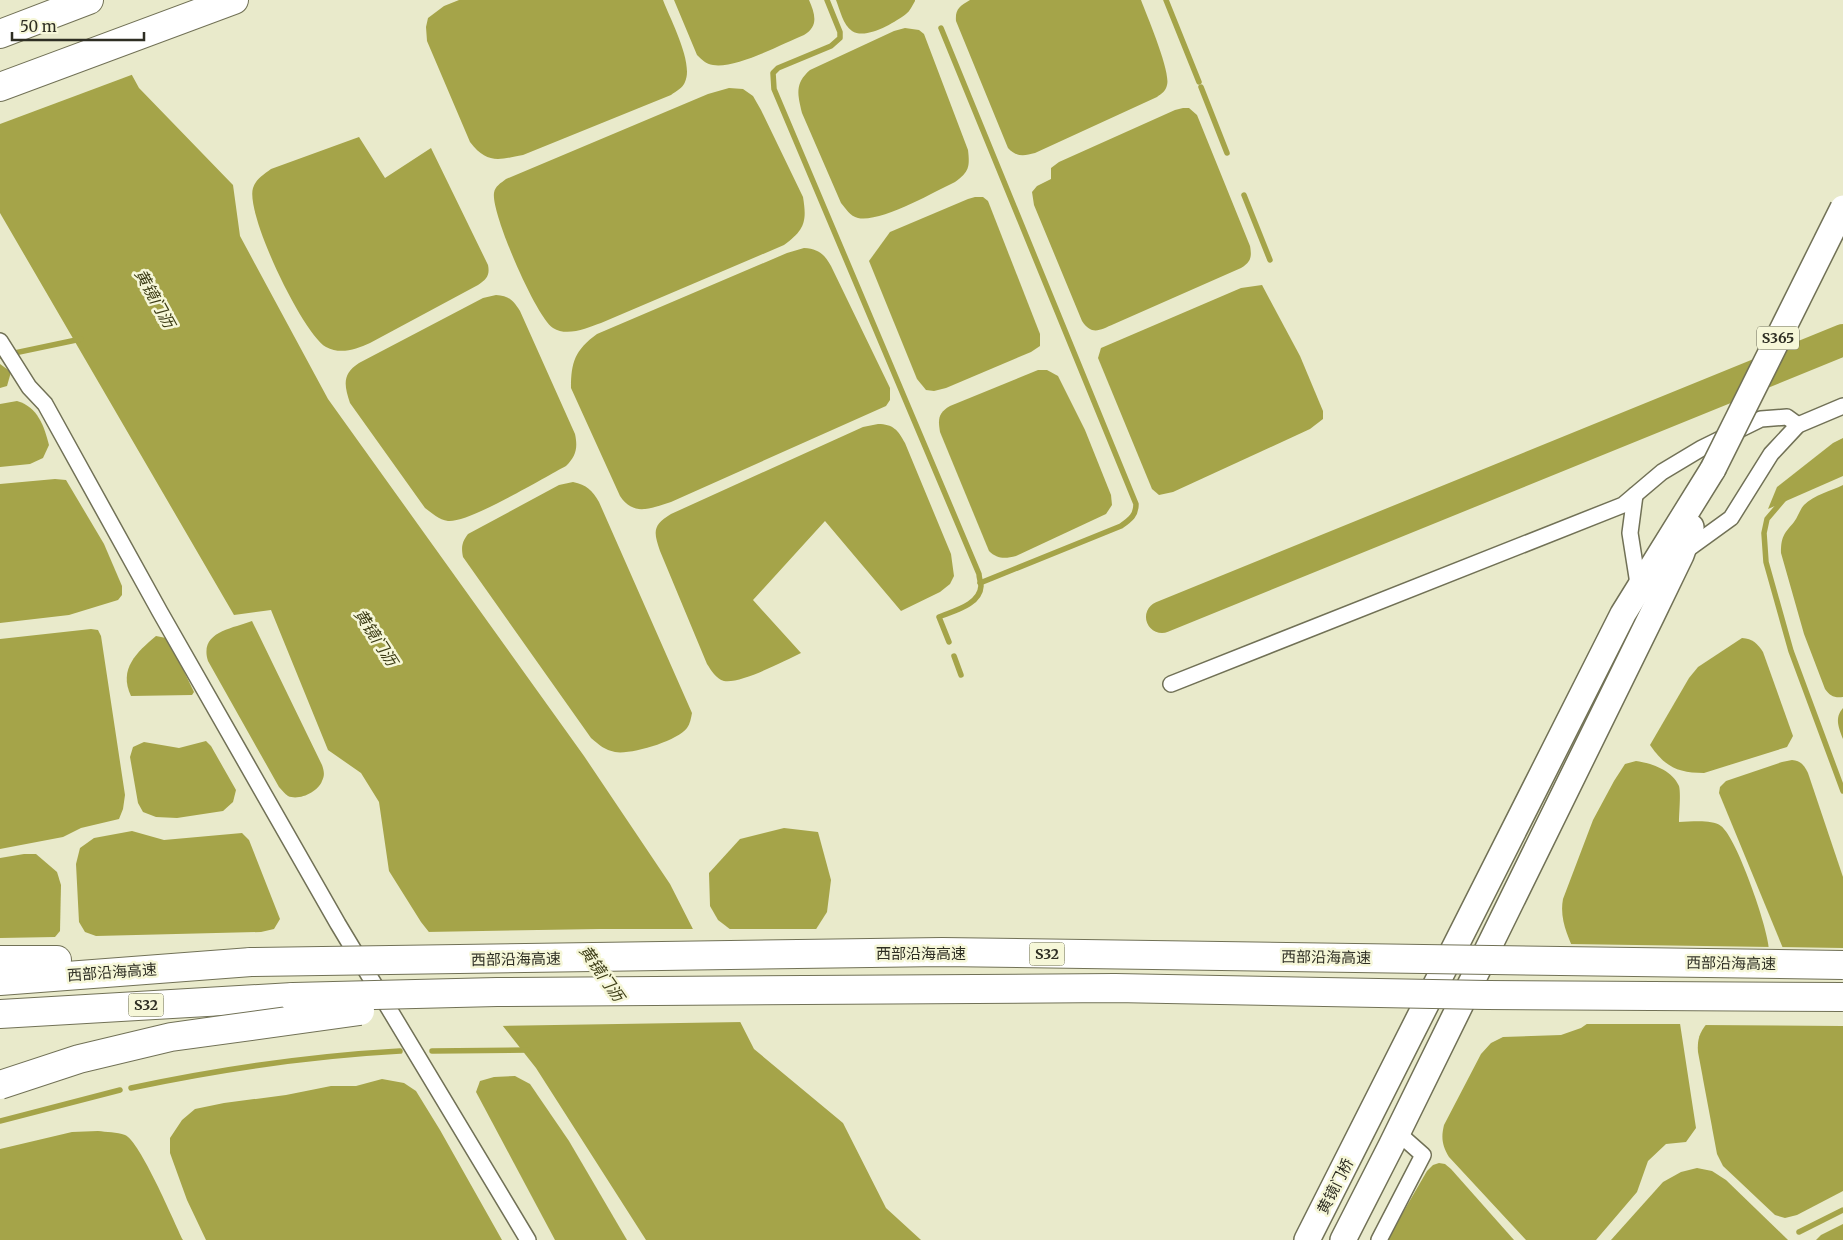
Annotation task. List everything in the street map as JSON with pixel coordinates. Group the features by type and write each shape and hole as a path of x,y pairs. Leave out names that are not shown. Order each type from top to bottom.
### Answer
{"highway":[{"path":"0,34 89,0"},
{"path":"0,87 228,2"},
{"name":"西部沿海高速","path":"0,981 252,962 942,952 1843,965"},
{"path":"0,960 252,962"},
{"name":"S32","path":"0,1014 293,997 497,992 1115,988 1487,995 1843,998"},
{"path":"0,1085 79,1059 171,1037 497,992"}],"main road":[{"name":"S365","path":"1713,469 1843,208"},
{"name":"黄镜门桥","path":"1343,1240 1681,555 1713,469"},
{"name":"黄镜门桥","path":"1307,1240 1623,614 1713,469"}],"street":[{"path":"0,341 29,387 45,404 160,612 338,924 528,1240"},
{"path":"1681,555 1731,518 1771,454 1798,425 1843,406"},
{"path":"1171,684 1623,505 1662,472 1702,448 1761,418 1787,417 1798,425"},
{"path":"1634,495 1630,533 1639,590"},
{"path":"1379,1240 1423,1155 1394,1139"}],"water":[{"name":"黄镜门沥","path":"0,0 91,0 139,88 233,185 240,236 328,399 584,756 670,884 754,1049 843,1123 886,1208 921,1240 646,1240 536,1068 421,922 389,871 379,802 361,773 328,750 271,610 234,615 0,213"},
{"path":"459,0 663,0 684,53 687,74 685,82 681,88 671,95 523,155 500,159 488,157 476,149 470,142 427,41 426,27 428,18 444,6"},
{"path":"674,0 809,0 813,10 814,24 804,35 746,60 713,65 706,63 697,55"},
{"path":"836,0 915,1 909,11 887,26 872,32 858,33 852,31 846,25"},
{"path":"970,0 1141,0 1162,57 1167,78 1166,87 1157,97 1035,153 1024,155 1014,153 1008,148 956,21 956,14 959,8"},
{"path":"905,28 919,30 924,34 968,150 968,169 955,182 921,199 879,216 858,218 850,214 841,203 802,113 798,90 799,85 810,70 894,31"},
{"path":"729,88 743,89 753,96 761,110 803,197 805,213 800,230 784,245 601,323 571,332 559,331 553,328 545,320 536,305 507,242 495,204 494,193 497,187 506,179 708,94"},
{"path":"1183,108 1189,108 1197,115 1250,246 1250,259 1241,268 1104,328 1089,329 1082,321 1034,205 1032,192 1037,186 1051,179 1051,168 1059,162"},
{"path":"359,137 385,178 431,148 488,265 489,272 486,279 478,285 370,343 354,349 337,351 326,347 316,338 291,298 278,272 258,222 253,202 253,188 258,180 271,169"},
{"path":"975,197 983,197 988,201 1040,334 1040,346 1031,352 946,388 934,391 926,390 917,379 869,261 890,232"},
{"path":"804,248 821,253 831,266 890,388 890,400 886,406 671,502 643,509 631,507 625,503 620,496 571,388 573,364 579,351 597,334 787,253"},
{"path":"1262,285 1300,356 1323,411 1323,419 1310,429 1173,492 1159,495 1152,489 1098,358 1101,348 1241,288"},
{"path":"496,295 510,299 520,311 575,434 575,452 566,466 506,499 472,515 448,521 436,516 425,508 350,403 346,391 346,380 353,367 359,363 483,298"},
{"path":"0,364 11,372 7,386 0,388"},
{"path":"1038,370 1047,370 1058,376 1085,430 1111,495 1112,505 1106,514 1016,556 1001,558 989,551 940,432 939,420 943,411 950,406"},
{"path":"17,401 30,408 39,418 49,445 43,458 30,464 0,467 0,404"},
{"path":"878,424 888,425 894,429 905,443 951,554 954,576 950,584 940,592 901,611 825,521 753,600 801,653 741,679 724,681 719,678 707,664 660,551 656,538 658,525 671,514 863,427"},
{"path":"1843,438 1843,476 1768,509 1777,487 1833,443"},
{"path":"55,479 66,480 104,544 122,586 122,595 118,600 69,615 0,623 0,484"},
{"path":"573,482 589,489 599,502 692,713 688,726 682,733 653,746 632,751 615,752 602,747 591,738 463,557 464,540 468,534 559,485"},
{"path":"1843,485 1843,697 1835,697 1825,689 1804,634 1781,553 1784,536 1804,505 1818,496"},
{"path":"252,621 323,767 324,777 320,785 317,789 303,796 288,796 279,787 208,661 206,651 212,638 226,630"},
{"path":"91,629 98,630 101,636 125,795 119,819 81,828 63,837 0,849 0,639"},
{"path":"156,636 166,638 194,692 192,695 131,696 127,677 128,669 136,655"},
{"path":"1742,638 1754,642 1763,652 1793,736 1787,747 1704,773 1687,772 1667,764 1650,745 1689,678 1698,667"},
{"path":"1843,708 1843,739 1838,719"},
{"path":"206,741 211,746 236,790 233,802 223,811 177,818 156,817 143,812 138,803 130,757 133,747 144,742 179,748"},
{"path":"1792,760 1802,764 1808,773 1843,877 1843,952 1787,958 1719,793 1720,787 1726,781"},
{"path":"1636,761 1660,768 1676,780 1680,789 1679,822 1712,822 1721,826 1728,834 1751,884 1769,949 1576,956 1562,914 1563,899 1593,820 1625,764"},
{"path":"784,828 818,832 831,880 827,912 813,934 735,933 718,920 710,906 709,873 740,839"},
{"path":"132,831 164,840 242,833 249,840 280,919 274,929 261,932 96,936 85,932 79,922 76,864 80,848 94,838"},
{"path":"36,854 57,872 61,885 60,931 55,937 0,938 0,858"},
{"path":"1679,1017 1696,1128 1686,1142 1666,1144 1648,1161 1637,1192 1596,1240 1526,1240 1449,1157 1442,1138 1444,1125 1481,1054 1491,1043 1503,1037 1561,1035 1581,1028 1594,1019"},
{"path":"1843,1018 1843,1191 1797,1215 1785,1218 1775,1215 1723,1166 1717,1154 1698,1052 1700,1035 1710,1020"},
{"path":"515,1076 530,1084 569,1141 627,1240 555,1240 476,1092 480,1081 494,1077"},
{"path":"382,1079 404,1083 416,1091 502,1240 206,1240 187,1200 170,1153 170,1138 182,1120 195,1109 224,1103 286,1095 331,1086 356,1086"},
{"path":"98,1131 122,1134 131,1140 148,1166 183,1240 0,1240 0,1149 72,1132"},
{"path":"1445,1164 1451,1169 1514,1240 1387,1240 1427,1171 1433,1165"},
{"path":"1697,1168 1712,1171 1726,1180 1788,1240 1611,1240 1663,1182 1681,1172"},
{"path":"1843,1224 1843,1240 1816,1240 1821,1235"}],"pier":[{"path":"0,0 94,0 134,74 0,124"},
{"path":"696,929 743,1022 499,1026 426,932"},
{"path":"726,929 819,929 813,937 735,935"},
{"path":"1569,944 1771,947 1771,949 1767,957 1574,957"},
{"path":"1780,947 1843,948 1843,955 1785,959"},
{"path":"1679,1014 1682,1024 1583,1024 1594,1017"},
{"path":"1843,1015 1843,1026 1702,1025 1709,1017"}],"waterway":[{"path":"827,0 840,32 840,38 831,46 778,68 773,73 774,89 979,574 981,586 976,598 958,610 939,617 949,642"},
{"path":"1166,0 1199,82"},
{"path":"941,28 1136,504 1132,516 1121,526 980,583"},
{"path":"1201,87 1227,153"},
{"path":"1244,195 1270,260"},
{"path":"0,356 81,339"},
{"path":"1162,617 1843,340"},
{"path":"1784,499 1767,519 1764,533 1766,562 1791,651 1843,791"},
{"path":"954,656 961,675"},
{"path":"432,1051 528,1050"},
{"path":"131,1088 265,1064 332,1056 400,1051"},
{"path":"0,1121 120,1090"},
{"path":"1799,1232 1843,1210"}]}
